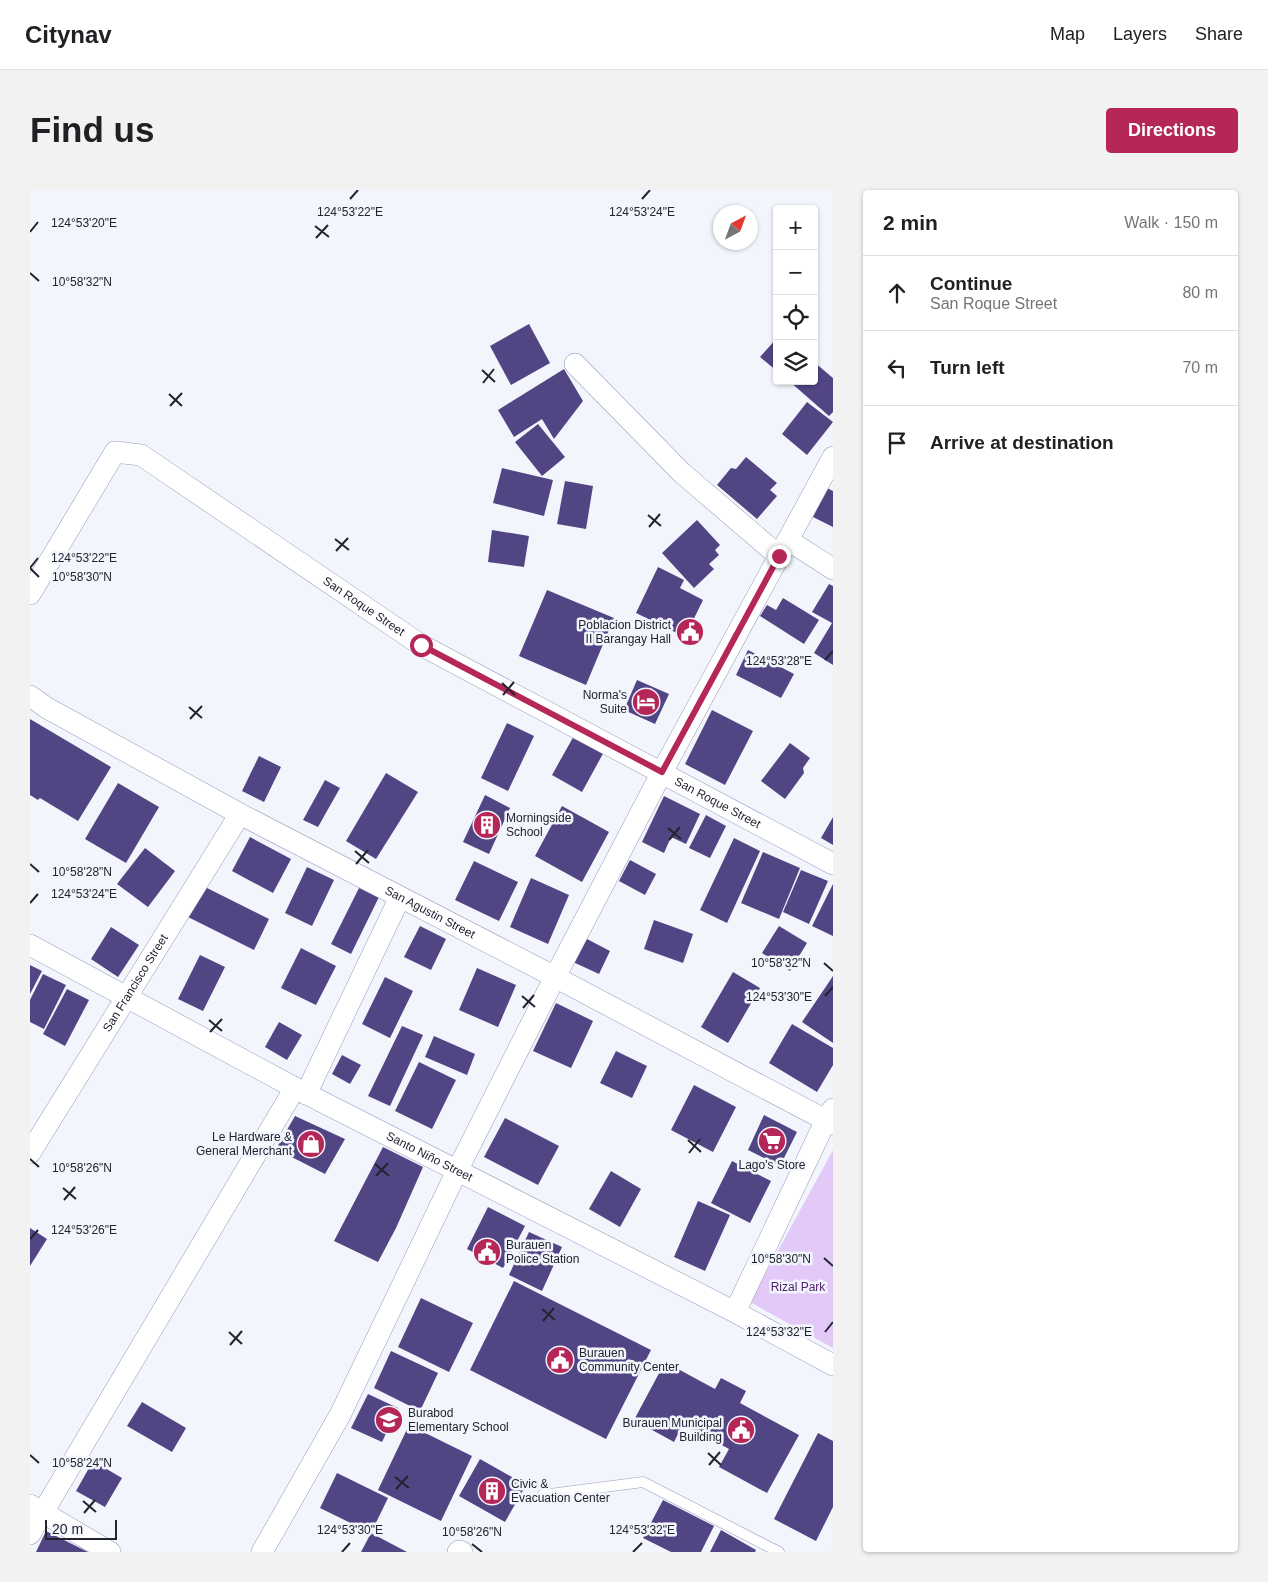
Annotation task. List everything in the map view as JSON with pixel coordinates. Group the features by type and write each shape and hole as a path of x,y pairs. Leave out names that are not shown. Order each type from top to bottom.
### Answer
{"street":[{"path":"575,364 682,473 784,548 833,569"},
{"name":"San Roque Street","path":"30,594 115,452 141,454 421,645 833,864"},
{"path":"262,1552 340,1415 457,1171 555,977 662,772 833,457"},
{"name":"San Agustin Street","path":"30,696 47,708 240,814 831,1118"},
{"name":"San Francisco Street","path":"30,1153 240,814"},
{"path":"30,1534 36,1509 301,1091 400,897"},
{"name":"Santo Niño Street","path":"30,945 301,1091 735,1312 833,1365"},
{"path":"735,1312 831,1118"},
{"path":"36,1509 110,1552"}],"lane":[{"path":"542,1495 643,1482 779,1552"}],"green space":[{"name":"Rizal Park","path":"833,1150 833,1348 750,1302"}],"building":[{"path":"529,324 550,363 511,385 490,346"},
{"path":"773,342 773,368 760,357"},
{"path":"818,365 833,378 833,412 829,416 794,385 818,385"},
{"path":"564,369 583,401 554,439 542,419 514,437 498,410"},
{"path":"807,402 833,422 807,455 782,434"},
{"path":"538,424 565,457 542,476 515,442"},
{"path":"746,457 777,483 770,490 777,496 757,519 717,485 731,468 736,469"},
{"path":"502,468 553,480 544,516 493,503"},
{"path":"565,481 593,486 586,529 557,524"},
{"path":"827,488 833,491 833,527 813,517"},
{"path":"697,520 720,545 715,550 719,555 709,564 714,569 694,588 662,553"},
{"path":"492,530 529,536 524,567 488,562"},
{"path":"658,567 684,580 680,588 703,600 685,637 636,613"},
{"path":"829,584 833,586 833,665 814,653 832,623 812,612"},
{"path":"547,590 614,618 586,685 519,656"},
{"path":"783,598 819,620 804,644 760,616 767,605 776,610"},
{"path":"748,650 794,674 781,698 736,675"},
{"name":"Norma's Suite","path":"637,680 669,694 655,724 624,710"},
{"path":"712,710 753,731 725,785 685,764"},
{"path":"30,719 111,767 78,821 40,798 38,800 30,795"},
{"path":"507,723 534,736 508,791 481,778"},
{"path":"575,734 605,750 582,792 552,775"},
{"path":"790,743 810,758 803,768 804,773 785,799 761,781"},
{"path":"259,756 281,767 264,802 242,791"},
{"path":"386,773 418,792 376,859 346,841"},
{"path":"325,780 340,788 318,827 303,820"},
{"path":"118,783 159,807 126,863 85,839"},
{"name":"Morningside School","path":"485,795 510,808 489,854 463,842"},
{"path":"664,796 700,814 686,844 671,837 664,853 642,842"},
{"path":"562,806 609,832 582,882 535,856"},
{"path":"706,815 726,826 710,858 689,848"},
{"path":"833,817 833,845 821,838"},
{"path":"250,837 291,859 273,893 232,871"},
{"path":"734,838 760,851 727,923 700,910"},
{"path":"145,848 175,871 148,907 117,884"},
{"path":"763,852 800,868 779,919 741,903"},
{"path":"630,860 656,874 645,895 619,881"},
{"path":"474,861 518,882 499,921 455,900"},
{"path":"307,867 334,880 312,926 285,913"},
{"path":"801,870 828,881 809,924 783,912"},
{"path":"531,878 569,895 548,944 510,927"},
{"path":"833,884 833,936 812,926"},
{"path":"203,886 269,919 254,950 188,917"},
{"path":"359,888 379,897 351,954 331,944"},
{"path":"654,920 693,934 683,963 644,949"},
{"path":"420,926 446,939 431,970 404,957"},
{"path":"779,926 807,943 790,971 762,953"},
{"path":"111,927 139,945 118,977 91,959"},
{"path":"585,938 610,951 599,974 573,962"},
{"path":"301,948 336,966 316,1005 281,988"},
{"path":"200,955 225,967 203,1011 178,999"},
{"path":"30,965 42,971 30,994"},
{"path":"477,968 516,985 498,1027 459,1010"},
{"path":"733,972 760,988 728,1043 701,1027"},
{"path":"43,974 66,985 44,1029 30,1022 30,1000"},
{"path":"833,976 833,1043 802,1022"},
{"path":"385,977 413,991 390,1038 362,1024"},
{"path":"67,989 89,1000 65,1046 43,1034"},
{"path":"556,1003 593,1021 571,1068 533,1051"},
{"path":"279,1022 302,1035 287,1060 265,1047"},
{"path":"792,1024 833,1048 833,1065 817,1092 769,1063"},
{"path":"402,1026 423,1035 390,1106 368,1096"},
{"path":"434,1036 475,1054 467,1075 425,1057"},
{"path":"616,1051 647,1066 632,1098 600,1083"},
{"path":"342,1055 361,1065 350,1084 332,1074"},
{"path":"419,1062 456,1080 432,1129 395,1111"},
{"path":"694,1085 736,1107 713,1152 671,1130"},
{"name":"Lago's Store","path":"764,1115 797,1132 780,1166 748,1150"},
{"name":"Le Hardware & General Merchant","path":"295,1116 345,1139 325,1174 276,1149"},
{"path":"505,1118 559,1146 538,1185 484,1157"},
{"path":"383,1147 423,1167 396,1228 378,1262 334,1241"},
{"path":"732,1161 771,1181 750,1223 711,1203"},
{"path":"611,1171 641,1189 620,1227 589,1209"},
{"path":"698,1201 730,1215 705,1271 674,1257"},
{"path":"488,1207 525,1226 503,1268 467,1249"},
{"path":"30,1228 47,1239 30,1266"},
{"path":"529,1232 562,1247 542,1291 509,1275"},
{"name":"Burauen Community Center","path":"514,1281 651,1350 606,1439 470,1370"},
{"path":"421,1298 473,1323 449,1372 398,1347"},
{"path":"391,1351 438,1373 420,1411 374,1388"},
{"name":"Burauen Municipal Building","path":"665,1362 715,1389 721,1378 746,1391 740,1403 799,1435 767,1493 719,1467 729,1449 683,1424 674,1442 634,1420"},
{"path":"368,1394 398,1408 382,1442 351,1428"},
{"path":"142,1402 186,1428 172,1452 127,1426"},
{"path":"409,1425 472,1456 441,1521 378,1490"},
{"path":"818,1433 833,1441 833,1507 816,1541 774,1519"},
{"name":"Civic & Evacuation Center","path":"480,1459 526,1485 505,1522 459,1496"},
{"path":"93,1461 122,1478 105,1507 76,1491"},
{"path":"337,1473 388,1498 371,1533 320,1508"},
{"path":"663,1500 714,1526 701,1552 671,1552 643,1538"},
{"path":"721,1530 756,1550 755,1552 710,1552"},
{"path":"46,1531 88,1552 36,1552"},
{"path":"371,1533 407,1552 361,1552"}],"place":[{"name":"Poblacion District II Barangay Hall","path":"690,632"},
{"name":"Norma's Suite","path":"646,702"},
{"name":"Morningside School","path":"487,825"},
{"name":"Lago's Store","path":"772,1141"},
{"name":"Le Hardware & General Merchant","path":"311,1144"},
{"name":"Burauen Police Station","path":"487,1252"},
{"name":"Burauen Community Center","path":"560,1360"},
{"name":"Burabod Elementary School","path":"389,1420"},
{"name":"Burauen Municipal Building","path":"741,1430"},
{"name":"Civic & Evacuation Center","path":"492,1491"}],"route":[{"path":"421,645 662,772 779,556"}]}
